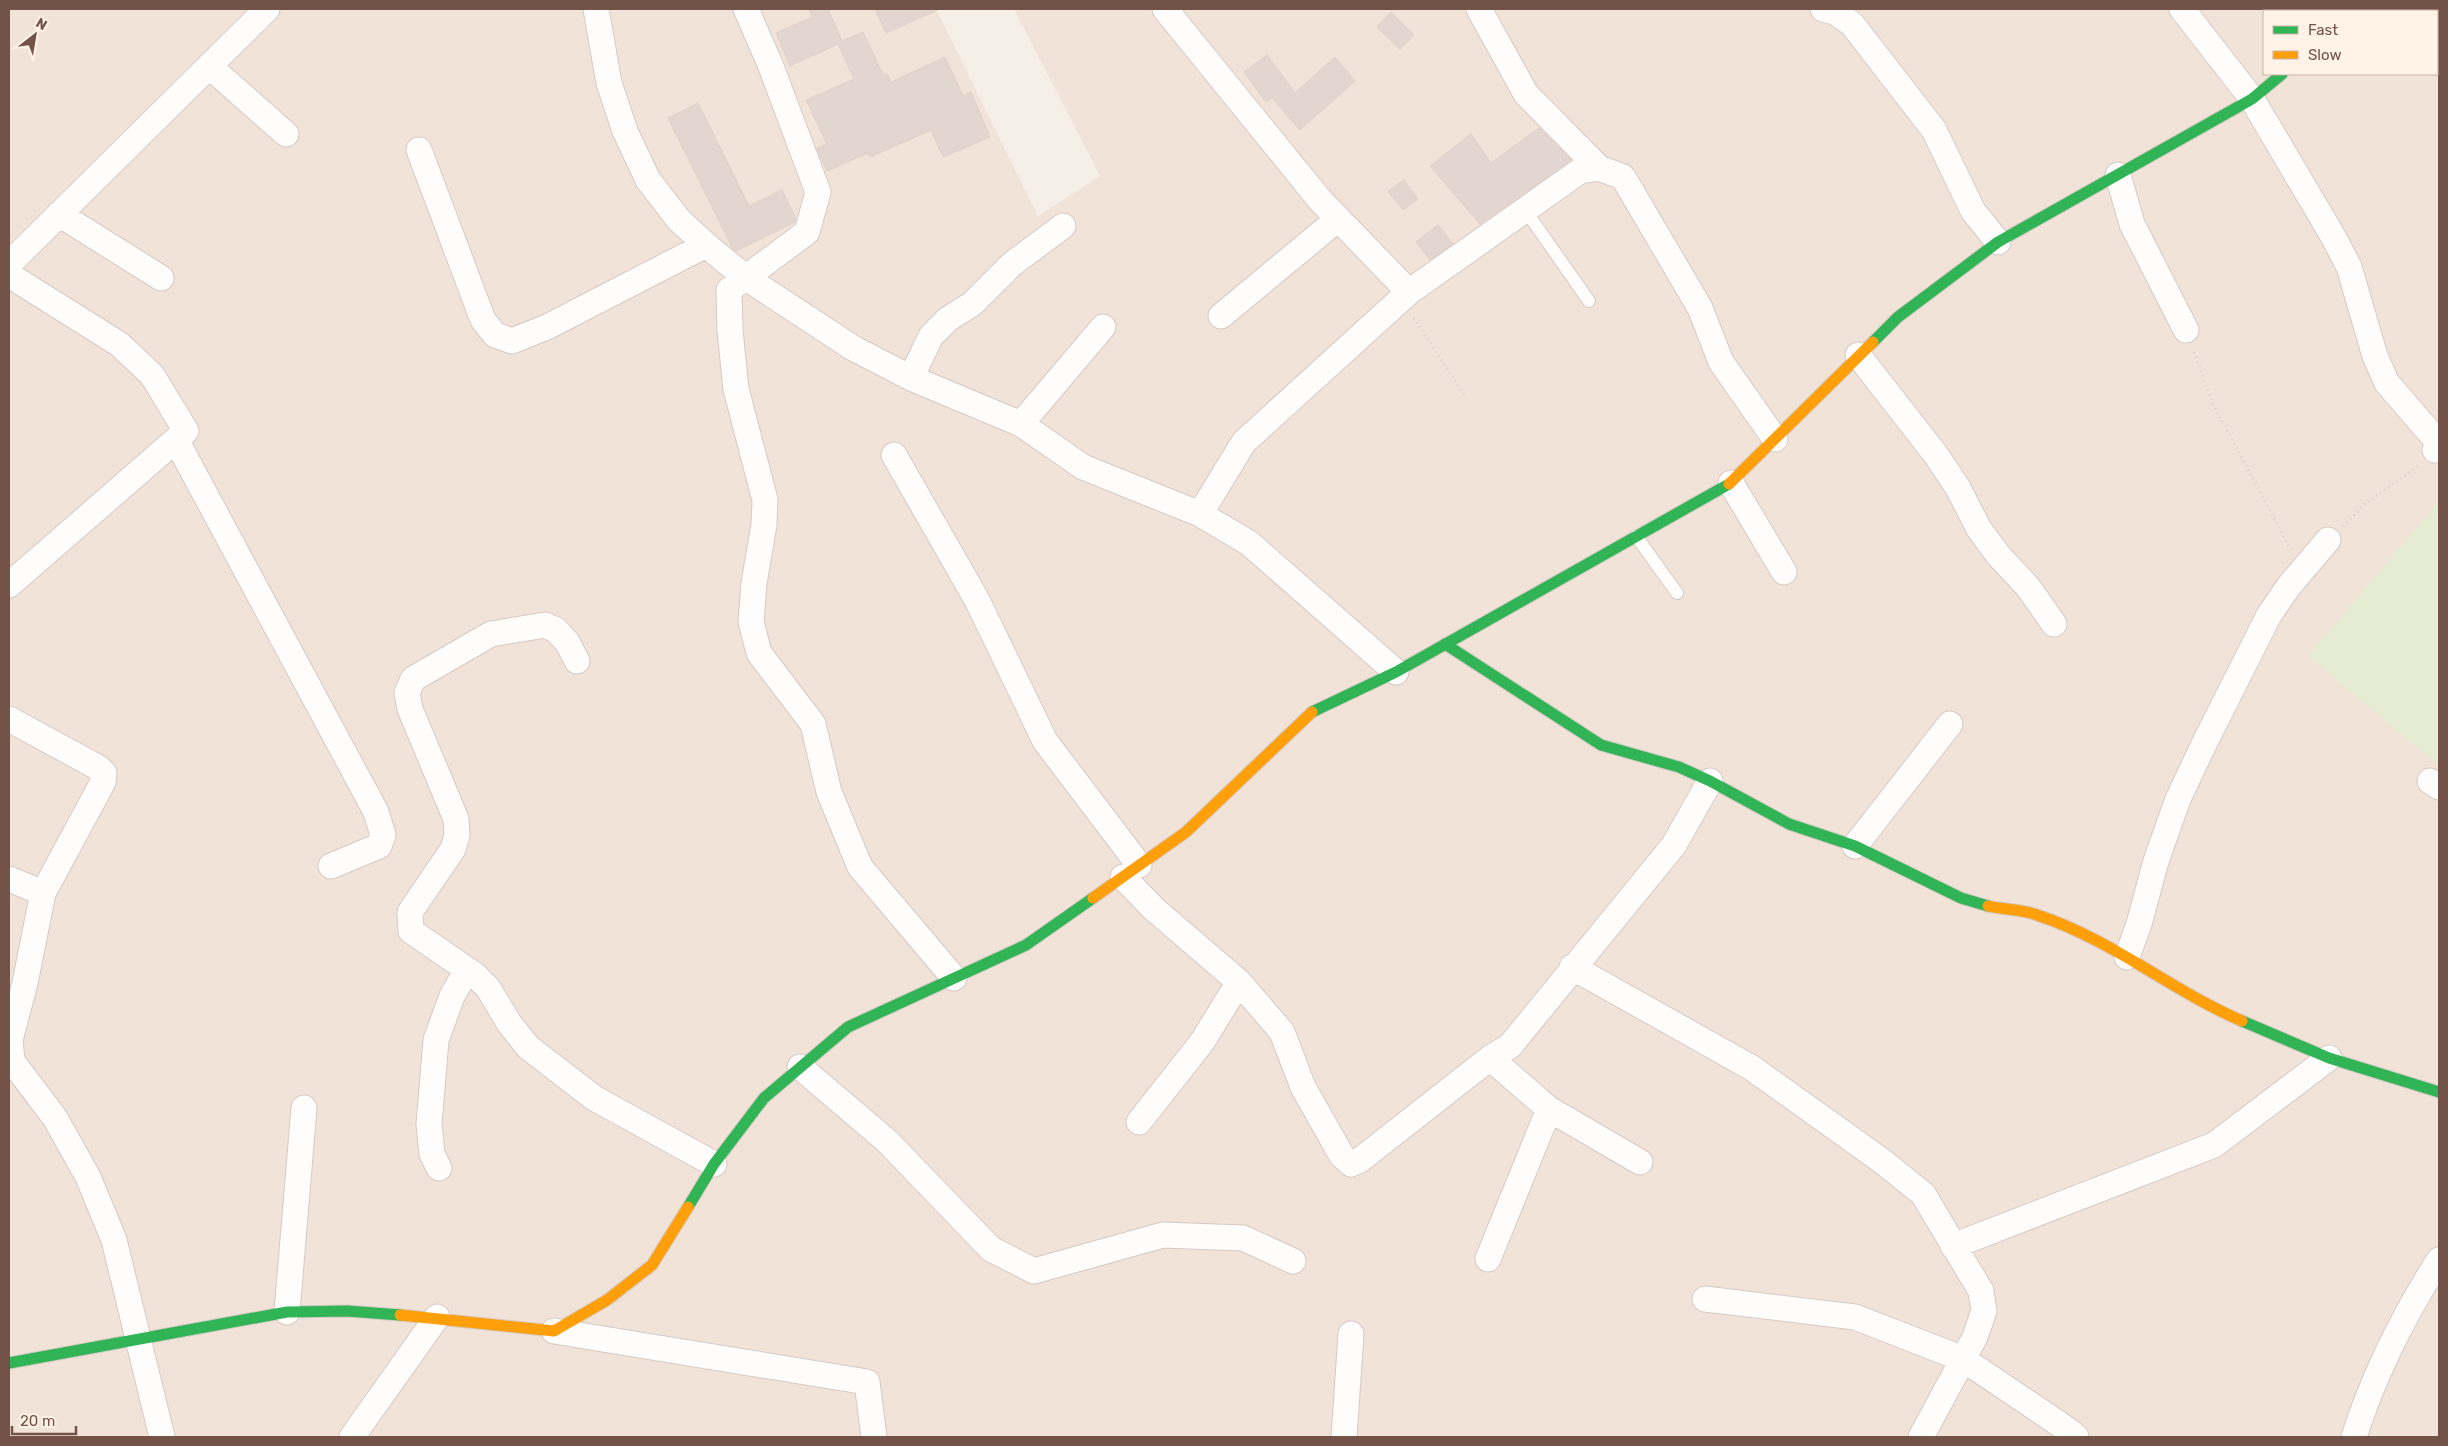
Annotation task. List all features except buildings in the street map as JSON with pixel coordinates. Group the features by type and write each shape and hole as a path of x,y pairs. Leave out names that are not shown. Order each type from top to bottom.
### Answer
{"street":[{"path":"9,264 267,9"},
{"path":"596,9 609,83 625,131 648,180 679,220 706,245 745,277 853,348 911,378 1021,424 1083,467 1200,514 1248,543 1396,672"},
{"path":"746,9 770,64 818,192 807,232 729,290 730,330 736,389 765,500 764,526 754,583 751,622 759,653 813,724 829,792 860,867 954,978"},
{"path":"1165,9 1320,200 1406,296"},
{"path":"1479,9 1526,94 1599,168 1623,177 1700,308 1721,362 1775,439"},
{"path":"1823,9 1836,12 1852,24 1934,130 1974,211 1998,242"},
{"path":"2182,9 2252,99 2334,238 2349,267 2375,356 2387,383 2438,442 2435,450"},
{"path":"209,66 286,134"},
{"path":"554,1331 607,1300 652,1265 714,1164 764,1098 848,1027 1026,945 1186,832 1308,714 1396,672 1731,483 1898,316 1998,242 2252,99 2281,75"},
{"path":"419,150 483,320 495,335 512,342 547,327 706,245"},
{"path":"1200,514 1244,442 1406,296 1580,170 1599,168"},
{"path":"2118,175 2132,224 2186,330"},
{"path":"59,214 161,278"},
{"path":"1221,316 1338,218"},
{"path":"911,378 931,336 948,319 972,304 1012,264 1063,226"},
{"path":"9,276 119,344 152,375 186,431 9,585"},
{"path":"1021,424 1102,327"},
{"path":"1858,355 1936,455 1958,488 1984,536 2028,587 2054,624"},
{"path":"176,440 376,812 383,835 379,846 331,866"},
{"path":"894,455 977,600 1045,741 1131,871 1154,910 1240,982 1282,1032 1303,1087 1342,1156 1351,1164 1360,1160 1490,1058 1510,1046 1572,967 1674,845 1710,781"},
{"path":"1731,483 1784,572"},
{"path":"2127,957 2139,924 2156,861 2178,799 2269,615 2288,586 2328,540"},
{"path":"577,661 562,636 556,630 545,625 491,634 413,679 407,693 410,709 456,818 458,835 453,849 410,912 410,931 467,970 488,988 509,1023 528,1047 594,1098 714,1164"},
{"path":"1445,644 1601,745 1679,767 1710,781 1789,824 1855,846 1961,898 1997,908 2036,914 2072,929 2127,957 2217,1010 2329,1058 2439,1092"},
{"path":"9,719 99,768 104,774 103,782 43,894 25,983 10,1040 12,1062 55,1118 88,1177 114,1240 162,1437"},
{"path":"1855,846 1950,724"},
{"path":"9,879 43,894"},
{"path":"1572,967 1752,1068 1882,1160 1923,1194 1981,1291 1984,1311 1975,1337 1921,1437"},
{"path":"439,1168 432,1154 429,1124 436,1040 452,996 467,970"},
{"path":"1139,1122 1202,1042 1240,982"},
{"path":"1490,1058 1549,1109 1640,1162"},
{"path":"1953,1246 2214,1145 2329,1058"},
{"path":"800,1067 887,1140 991,1249 1034,1271 1163,1235 1243,1238 1293,1261"},
{"path":"287,1312 304,1108"},
{"path":"1488,1259 1549,1109"},
{"path":"2354,1437 2388,1350 2410,1307 2439,1260"},
{"path":"1705,1299 1855,1317 1962,1359 2076,1437"},
{"path":"9,1363 287,1312 347,1310 437,1317 554,1331 866,1382 874,1437"},
{"path":"352,1437 437,1317"},
{"path":"1344,1437 1351,1334"}],"lane":[{"path":"1524,210 1589,301"},
{"path":"1636,536 1677,593"}],"path":[{"path":"1406,296 1464,396"},
{"path":"2186,330 2212,402 2302,570"},
{"path":"2328,540 2365,504 2428,459 2435,450"}],"shaded area":[{"path":"9,9 936,9 1038,216 1100,176 1014,9 2439,9 2439,1437 9,1437"}],"green space":[{"path":"2439,501 2439,766 2308,656"}],"traffic: fast":[{"path":"1873,342 1898,317 1998,242 2252,99 2281,75"},
{"path":"1312,712 1396,672 1729,484"},
{"path":"1445,644 1601,745 1679,767 1710,781 1789,824 1855,846 1961,898 1988,906"},
{"path":"688,1207 714,1164 764,1098 848,1027 1026,945 1093,898"},
{"path":"2242,1021 2329,1058 2439,1092"},
{"path":"9,1363 287,1312 347,1311 400,1315"}],"traffic: slow":[{"path":"1729,484 1873,342"},
{"path":"1093,898 1186,832 1312,712"},
{"path":"1988,906 2031,913 2064,925 2116,951 2216,1009 2242,1021"},
{"path":"400,1315 554,1331 607,1300 652,1265 688,1207"}]}
